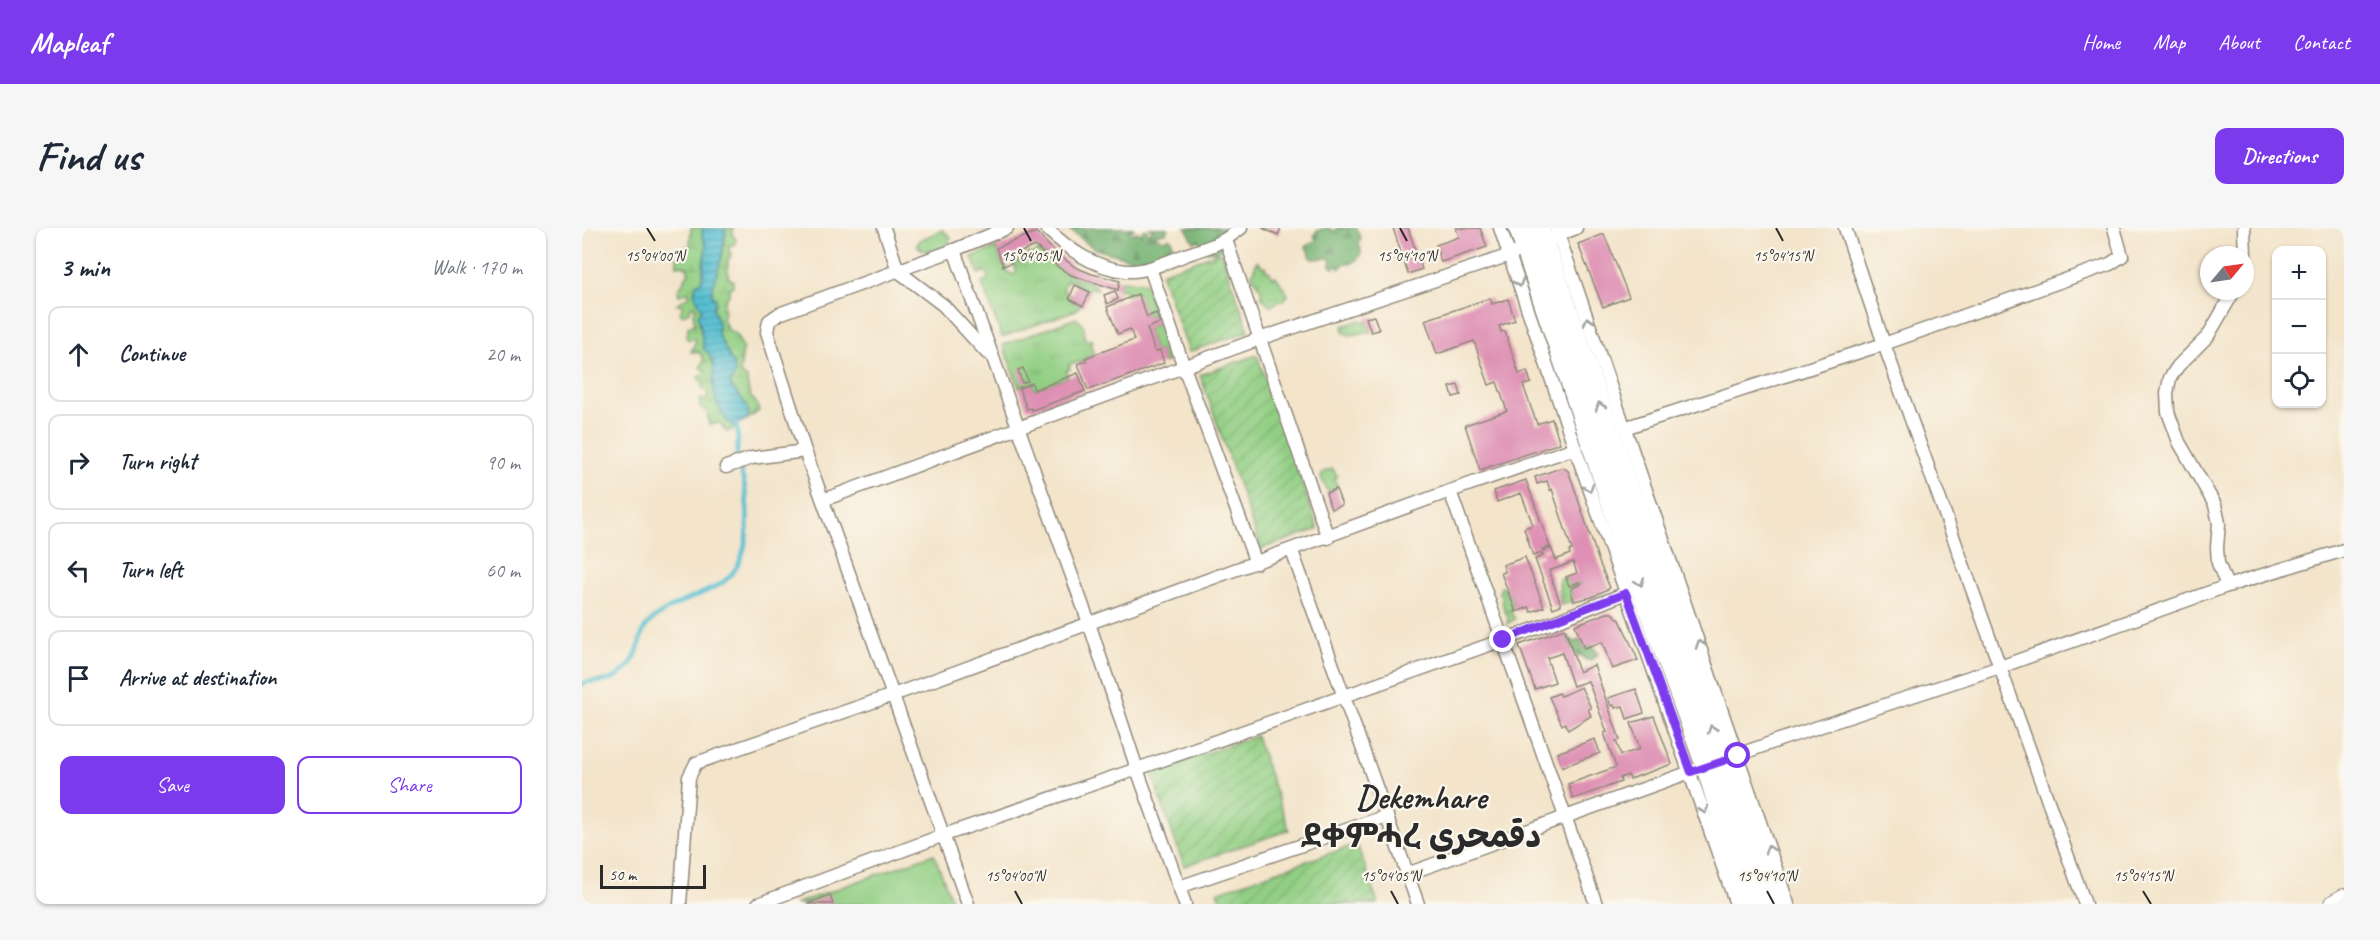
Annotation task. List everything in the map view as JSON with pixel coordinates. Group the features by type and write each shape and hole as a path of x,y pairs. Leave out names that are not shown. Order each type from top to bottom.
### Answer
{"highway":[{"path":"1536,237 1636,540 1715,764 1771,904"},
{"path":"1715,764 1750,904"}],"main road":[{"path":"2336,904 2344,899"}],"street":[{"path":"884,228 898,271 943,305 975,338 996,366"},
{"path":"968,904 805,451 767,332 769,321 779,314 954,250 1007,228"},
{"path":"1046,228 1083,258 1126,271 1150,267 1226,240 1241,228"},
{"path":"1500,228 1536,237"},
{"path":"823,500 1536,237 1576,228"},
{"path":"1845,228 1884,344 2085,904"},
{"path":"1624,428 1884,344 2110,264 2122,255 2114,228"},
{"path":"2244,228 2245,246"},
{"path":"1536,237 1624,428 1636,540 1715,764 1736,904"},
{"path":"1536,237 1575,448 1636,540 1626,593 1788,904"},
{"path":"1226,240 1328,538"},
{"path":"954,250 1089,623 1185,904"},
{"path":"1150,267 1256,563"},
{"path":"2227,586 2218,563 2219,523 2215,505 2179,442 2168,412 2167,393 2170,378 2178,366 2208,336 2229,300"},
{"path":"680,904 689,777 696,763 893,695 1328,538 1450,491 1575,448"},
{"path":"726,467 752,458 805,451"},
{"path":"1450,491 1596,904"},
{"path":"1407,874 2227,586 2344,550"},
{"path":"1292,551 1418,904"},
{"path":"758,904 944,835 1503,640 1626,593"},
{"path":"1179,887 1387,816"}],"green space":[{"path":"691,228 702,228 702,236 706,245 702,310 699,323 703,342 714,364 713,386 716,400 732,425 736,425 727,432 720,423 709,425 707,412 699,406 700,399 706,400 708,392 702,388 703,380 699,380 698,377 705,374 705,370 700,368 704,360 700,353 691,352 696,341 694,338 687,339 688,327 695,324 693,314 695,307 691,307 689,312 682,315 680,313 683,305 677,304 690,295 688,292 679,295 678,291 689,272 686,266 677,265 677,257 684,256 686,247 690,246"},
{"path":"726,228 733,228 733,236 736,239 735,244 730,245 731,255 728,260 728,278 733,280 733,286 729,289 724,305 725,313 722,317 728,330 735,333 743,348 740,373 747,378 750,395 759,411 748,419 745,404 730,384 735,374 734,366 718,334 716,314 713,309 716,302 711,291 722,256"},
{"path":"1067,228 1133,228 1134,230 1129,230 1131,234 1138,232 1141,235 1144,229 1150,233 1153,230 1148,228 1168,228 1166,233 1155,236 1163,240 1169,238 1172,240 1173,252 1166,257 1156,255 1152,261 1144,257 1145,262 1135,264 1128,258 1095,249"},
{"path":"1186,228 1232,228 1224,248 1215,252 1204,251 1199,240 1194,242"},
{"path":"1329,228 1334,232 1337,228 1356,228 1361,239 1358,242 1361,249 1359,257 1351,264 1345,263 1339,269 1337,265 1334,268 1331,266 1330,258 1312,259 1306,247 1316,240 1314,235 1317,231"},
{"path":"942,230 951,237 947,246 935,251 927,251 917,245 920,240"},
{"path":"996,248 1003,266 1007,264 1007,271 1013,275 1017,273 1014,265 1018,260 1020,263 1027,259 1028,253 1034,254 1039,250 1063,271 1098,289 1089,288 1088,291 1067,279 1063,290 1071,295 1069,299 1081,305 1076,310 1002,337 982,283 987,281 988,274 985,271 979,274 972,257"},
{"path":"1221,252 1249,331 1189,352 1161,273"},
{"path":"1257,261 1266,267 1265,270 1270,272 1272,278 1276,276 1288,295 1284,300 1271,306 1262,298 1261,290 1252,274"},
{"path":"1120,281 1144,282 1156,313 1147,317 1136,292 1127,295 1124,289 1118,290"},
{"path":"1076,318 1084,326 1085,341 1091,339 1093,341 1090,343 1094,355 1085,358 1086,361 1069,364 1070,369 1066,371 1068,377 1034,390 1032,383 1019,388 1003,345"},
{"path":"1360,320 1364,323 1367,321 1371,332 1349,335 1343,332 1343,326"},
{"path":"1160,323 1173,359 1164,363 1160,350 1155,352 1147,328"},
{"path":"1257,355 1318,529 1261,549 1200,375"},
{"path":"1333,469 1337,476 1334,481 1337,483 1336,489 1328,492 1321,477 1323,472"},
{"path":"1566,577 1570,586 1580,582 1581,584 1572,588 1574,601 1561,605 1559,580"},
{"path":"1501,587 1507,588 1505,593 1510,595 1513,604 1511,612 1515,619 1507,624 1508,617 1499,593"},
{"path":"1567,636 1575,642 1580,639 1584,648 1592,645 1598,654 1591,660 1586,660 1580,654 1577,657"},
{"path":"1256,736 1289,830 1184,866 1151,772"},
{"path":"1357,844 1378,904 1222,904 1217,892"},
{"path":"934,854 953,904 795,904"}],"water":[{"path":"702,228 726,228 712,297 716,298 713,309 718,321 718,334 734,366 735,374 730,384 745,404 748,413 748,419 736,425 728,423 717,404 713,364 703,348 698,315 702,310 694,293 697,283 702,281 706,245 702,236"}],"building":[{"path":"1262,228 1281,228 1278,235"},
{"path":"1393,228 1408,228 1422,269 1408,274"},
{"path":"1456,228 1480,228 1487,247 1441,262 1436,245 1459,237"},
{"path":"1036,232 1054,251 1075,267 1120,281 1118,290 1071,275 1059,268 1035,246 1009,257 1011,263 1003,266 996,248"},
{"path":"1604,234 1629,297 1603,307 1578,244"},
{"path":"1075,285 1090,292 1083,306 1069,299"},
{"path":"1115,291 1118,299 1107,304 1104,295"},
{"path":"1138,294 1147,317 1156,313 1160,323 1147,328 1155,352 1160,350 1164,363 1088,390 1078,364 1086,361 1085,358 1134,340 1130,329 1118,334 1107,307"},
{"path":"1490,298 1492,304 1508,299 1515,320 1499,326 1501,332 1505,331 1519,374 1527,371 1531,383 1523,385 1537,424 1552,419 1560,443 1480,470 1465,425 1507,411 1497,382 1489,385 1474,341 1437,354 1425,320"},
{"path":"1374,316 1379,330 1371,332 1366,318"},
{"path":"1023,368 1028,381 1022,383 1018,370"},
{"path":"1078,373 1085,391 1032,410 1027,409 1019,388 1032,383 1034,390"},
{"path":"1458,385 1461,395 1453,397 1450,387"},
{"path":"1563,467 1568,471 1572,481 1610,588 1592,597 1574,601 1572,588 1581,584 1580,582 1569,586 1566,577 1577,573 1573,562 1549,571 1561,605 1553,608 1535,559 1543,556 1542,553 1533,556 1524,528 1533,525 1521,493 1497,502 1494,491 1526,480 1550,547 1542,549 1543,551 1551,548 1556,560 1570,554 1569,551 1572,550 1552,489 1550,490 1547,481 1537,484 1535,477"},
{"path":"1336,489 1342,505 1331,509 1326,493"},
{"path":"1525,557 1544,607 1531,612 1529,607 1516,612 1501,573 1505,572 1503,565"},
{"path":"1612,613 1620,620 1638,660 1612,669 1602,642 1584,648 1575,625"},
{"path":"1565,629 1579,672 1594,665 1620,740 1616,741 1621,755 1640,749 1631,723 1654,716 1672,764 1630,779 1628,775 1620,778 1621,782 1573,799 1568,784 1616,767 1604,733 1607,732 1588,681 1573,686 1562,653 1547,658 1555,682 1535,689 1519,645"},
{"path":"1581,687 1591,708 1588,709 1591,716 1568,730 1565,723 1562,725 1549,697 1559,693 1561,696"},
{"path":"1636,689 1644,713 1627,719 1623,706 1615,708 1614,705 1611,706 1608,698"},
{"path":"1595,739 1600,753 1562,767 1557,753"},
{"path":"830,895 833,904 807,904"}],"waterway":[{"path":"582,684 609,680 620,674 635,657 642,633 649,623 673,607 717,586 737,567 746,540 747,511 744,483 737,459 736,425"}],"district":[{"name":"Dekemhare ደቀምሓረ دقمحري","path":"1421,816"}],"route":[{"path":"1503,640 1626,593 1691,772 1738,756"}]}
